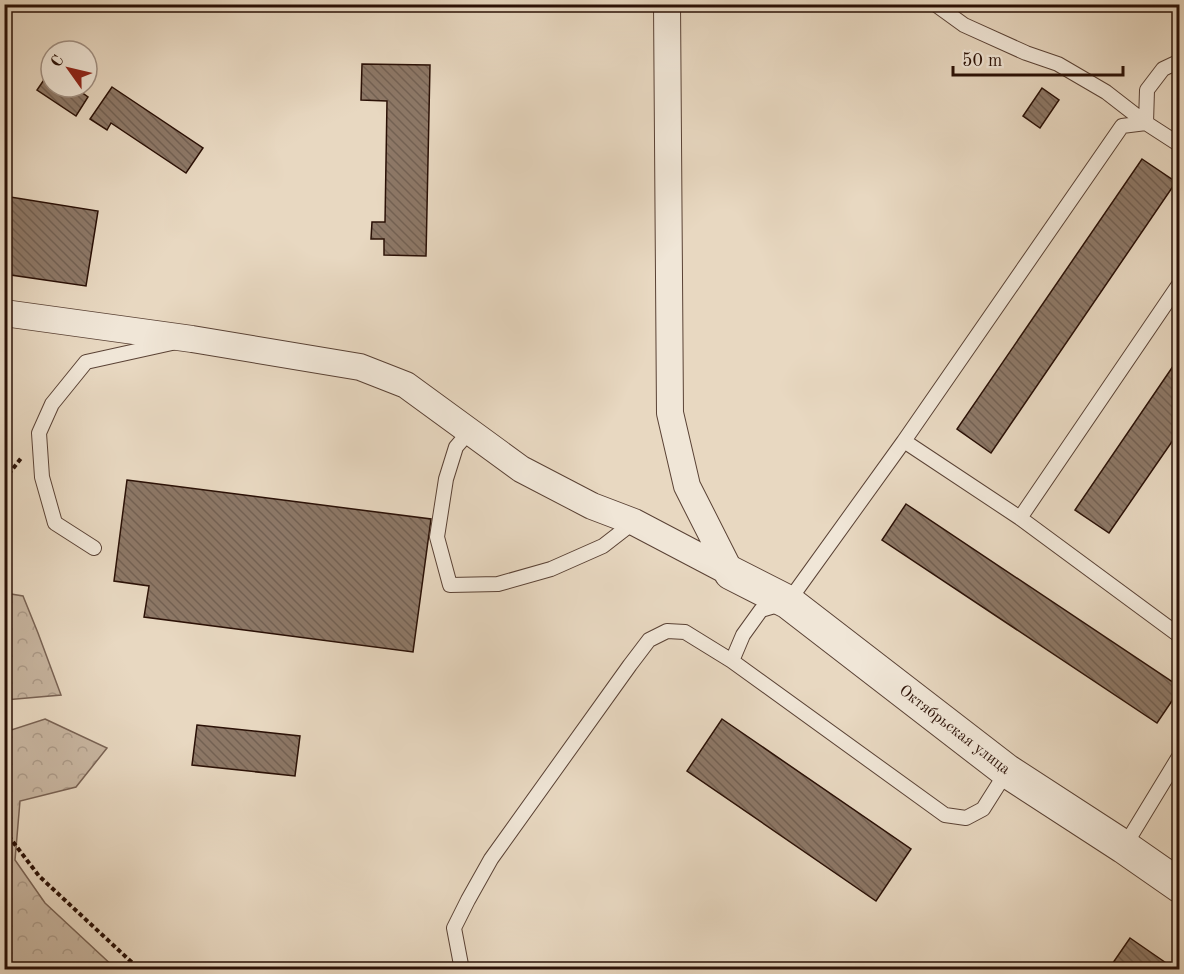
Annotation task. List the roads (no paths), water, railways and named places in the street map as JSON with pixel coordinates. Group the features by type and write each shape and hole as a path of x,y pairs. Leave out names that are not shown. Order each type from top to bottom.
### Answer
{"street":[{"path":"667,4 670,414 687,486 731,573"},
{"path":"4,313 192,339 360,368 405,385 521,469 592,506 634,522 731,573"},
{"name":"Октябрьская улица","path":"731,573 788,602 1007,771 1124,847 1179,886"}],"lane":[{"path":"935,4 964,26 1058,64 1106,92 1179,145"},
{"path":"1146,123 1147,90 1163,69 1179,61"},
{"path":"732,661 743,635 761,610 788,602 904,441 1122,126 1146,123"},
{"path":"1020,518 1179,283"},
{"path":"94,548 55,523 42,477 39,433 52,404 86,362 192,339"},
{"path":"469,432 456,447 446,479 436,537 450,585 498,584 551,569 603,546 634,522"},
{"path":"904,441 1020,518 1179,636"},
{"path":"462,969 454,928 491,859 649,639 667,631 685,632 732,661 945,815 966,818 982,809 1007,771"},
{"path":"1124,847 1179,755"}]}
